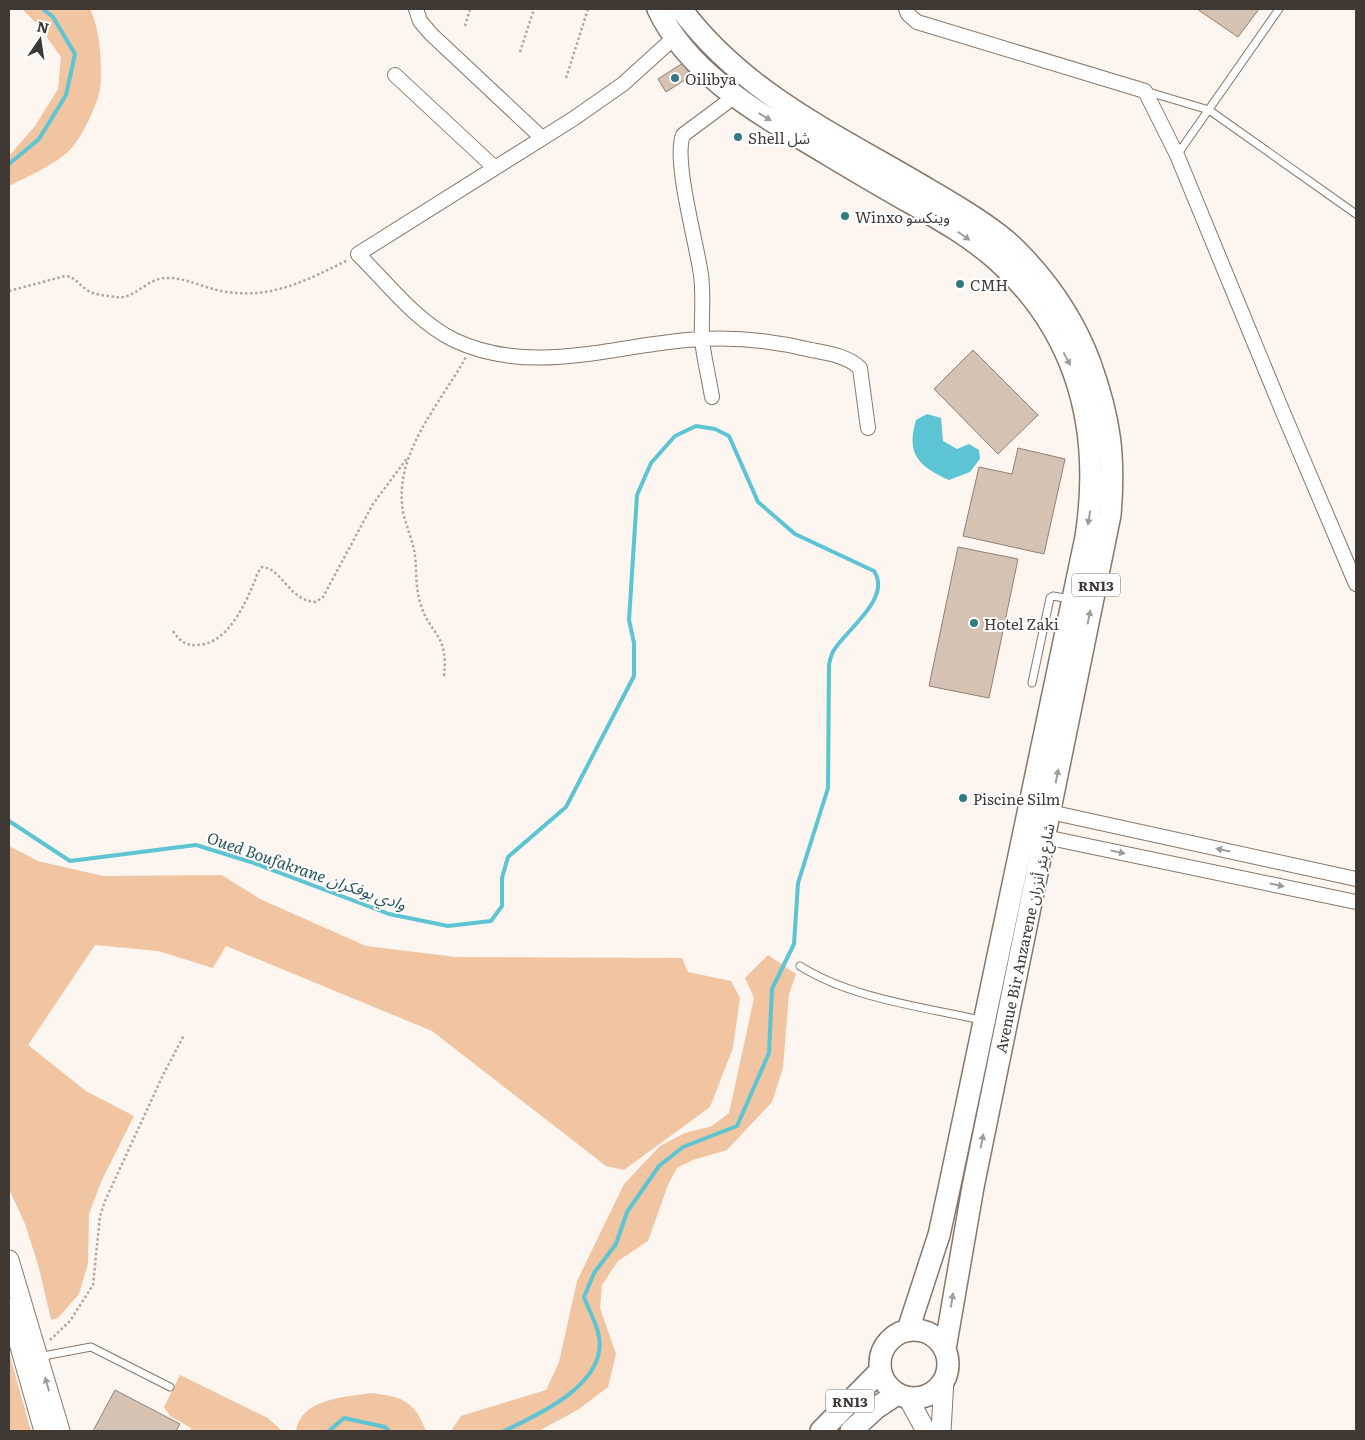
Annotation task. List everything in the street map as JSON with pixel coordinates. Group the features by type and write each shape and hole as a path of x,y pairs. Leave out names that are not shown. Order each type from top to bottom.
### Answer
{"main road":[{"name":"Avenue Bir Anzarene شارع بئر أنزران","path":"658,9 676,36 734,98 944,222 975,243 1004,268 1045,318 1072,368 1082,398 1092,456 1090,507 1030,807 1034,834 945,1349"},
{"name":"Avenue Bir Anzarene شارع بئر أنزران","path":"681,9 699,33 751,82 784,105 957,207 1015,248 1055,295 1069,317 1097,382 1110,432 1113,452 1110,515 1050,812 1034,834 984,1021 939,1235 908,1330"},
{"path":"1030,807 1050,812"},
{"path":"9,1260 60,1431"},
{"path":"9,1308 44,1431"},
{"path":"908,1330 917,1330 933,1335 945,1349"},
{"name":"RN13","path":"903,1396 886,1385 880,1371 881,1352 885,1344 899,1332 908,1330"},
{"name":"RN13","path":"851,1431 876,1408 903,1396 929,1395 938,1389 944,1380 948,1364 945,1349"},
{"name":"RN13","path":"821,1431 880,1371"},
{"path":"941,1431 944,1380"},
{"path":"903,1396 926,1431"}],"street":[{"path":"416,9 420,21 431,34 542,138"},
{"path":"906,9 908,14 917,22 1145,91 1177,155 1356,584"},
{"path":"676,36 622,84 573,119 358,254 419,315 453,339 471,347 502,355 525,358 570,357 702,339 737,339 782,343 854,362 860,368 862,375 868,428"},
{"path":"395,75 495,168"},
{"path":"712,397 702,339 703,298 701,275 680,154 681,139 683,135 734,98"},
{"path":"1034,834 1353,902 1356,879 1050,812"}],"lane":[{"path":"1177,155 1279,9"},
{"path":"1145,91 1209,110 1356,214"},
{"path":"1032,683 1051,597 1073,599"},
{"path":"800,966 816,976 848,988 984,1021"},
{"path":"37,1353 92,1347 170,1387"}],"path":[{"path":"465,26 470,9"},
{"path":"520,52 534,9"},
{"path":"566,78 588,9"},
{"path":"9,291 65,276 74,278 88,290 120,298 131,294 150,281 165,278 194,283 227,292 261,293 278,291 311,278 358,254"},
{"path":"173,631 180,641 187,645 205,645 211,642 223,633 238,615 262,567 269,568 303,600 316,602 323,597 373,504 408,457 471,347"},
{"path":"408,457 404,482 403,511 414,549 420,602 440,638 446,654 444,676"},
{"path":"37,1353 70,1321 93,1285 98,1235 105,1201 163,1075 184,1035"}],"shaded area":[{"path":"22,9 90,9 98,37 101,80 99,96 92,113 83,131 69,151 48,166 9,186 9,156 35,126 58,89 61,57 39,26"},
{"path":"9,846 38,861 103,876 222,875 260,899 366,946 456,957 682,958 688,972 731,981 740,998 733,1048 710,1107 624,1170 606,1166 432,1031 226,946 213,968 158,951 95,945 28,1045 86,1091 134,1116 101,1182 89,1214 88,1264 79,1294 58,1318 51,1320 39,1268 25,1224 9,1189"},
{"path":"768,955 796,974 789,994 783,1068 772,1102 727,1150 693,1160 677,1168 668,1185 648,1241 618,1261 602,1285 600,1308 616,1354 608,1387 579,1409 539,1431 451,1431 461,1416 546,1390 559,1362 577,1281 624,1184 660,1146 685,1133 712,1126 729,1113 754,998 745,978"},
{"path":"9,1353 31,1431 9,1431"},
{"path":"180,1375 268,1418 282,1431 190,1431 191,1428 170,1416 164,1407"},
{"path":"371,1393 391,1396 406,1402 417,1413 426,1431 296,1431 300,1420 306,1412 315,1406 338,1398"}],"water":[{"path":"927,414 941,418 943,441 957,449 969,444 979,450 980,459 970,472 949,480 929,469 917,458 914,450 913,432 916,420"}],"building":[{"path":"1197,9 1259,9 1238,37"},
{"name":"Oilibya","path":"683,63 691,76 666,92 658,79"},
{"path":"973,350 1038,415 998,454 934,389"},
{"path":"1018,448 1065,459 1044,554 963,536 979,467 1012,474"},
{"name":"Hotel Zaki","path":"958,547 1018,559 989,698 929,686"},
{"path":"115,1390 180,1424 176,1431 93,1431"}],"waterway":[{"name":"Oued Boufakrane وادي بوفكران","path":"9,164 39,139 66,95 75,54 53,17 43,9"},
{"name":"Oued Boufakrane وادي بوفكران","path":"9,821 70,861 196,845 251,862 389,914 448,926 491,921 502,906 502,878 508,857 566,807 634,676 634,643 629,620 637,495 651,463 675,436 696,426 715,429 729,436 758,502 795,534 874,571 878,581 877,592 873,602 831,655 829,665 828,788 798,883 794,944 772,989 769,1053 737,1126 683,1147 659,1166 627,1212 616,1244 594,1273 584,1297 599,1337 599,1354 592,1369 567,1396 551,1407 504,1431"},
{"name":"Oued Boufakrane وادي بوفكران","path":"329,1431 344,1418 385,1427 389,1431"}],"place":[{"name":"Oilibya","path":"675,78"},
{"name":"Shell شل","path":"738,137"},
{"name":"Winxo وينكسو","path":"845,216"},
{"name":"CMH","path":"960,284"},
{"name":"Hotel Zaki","path":"974,623"},
{"name":"Piscine Silm","path":"963,798"}]}
